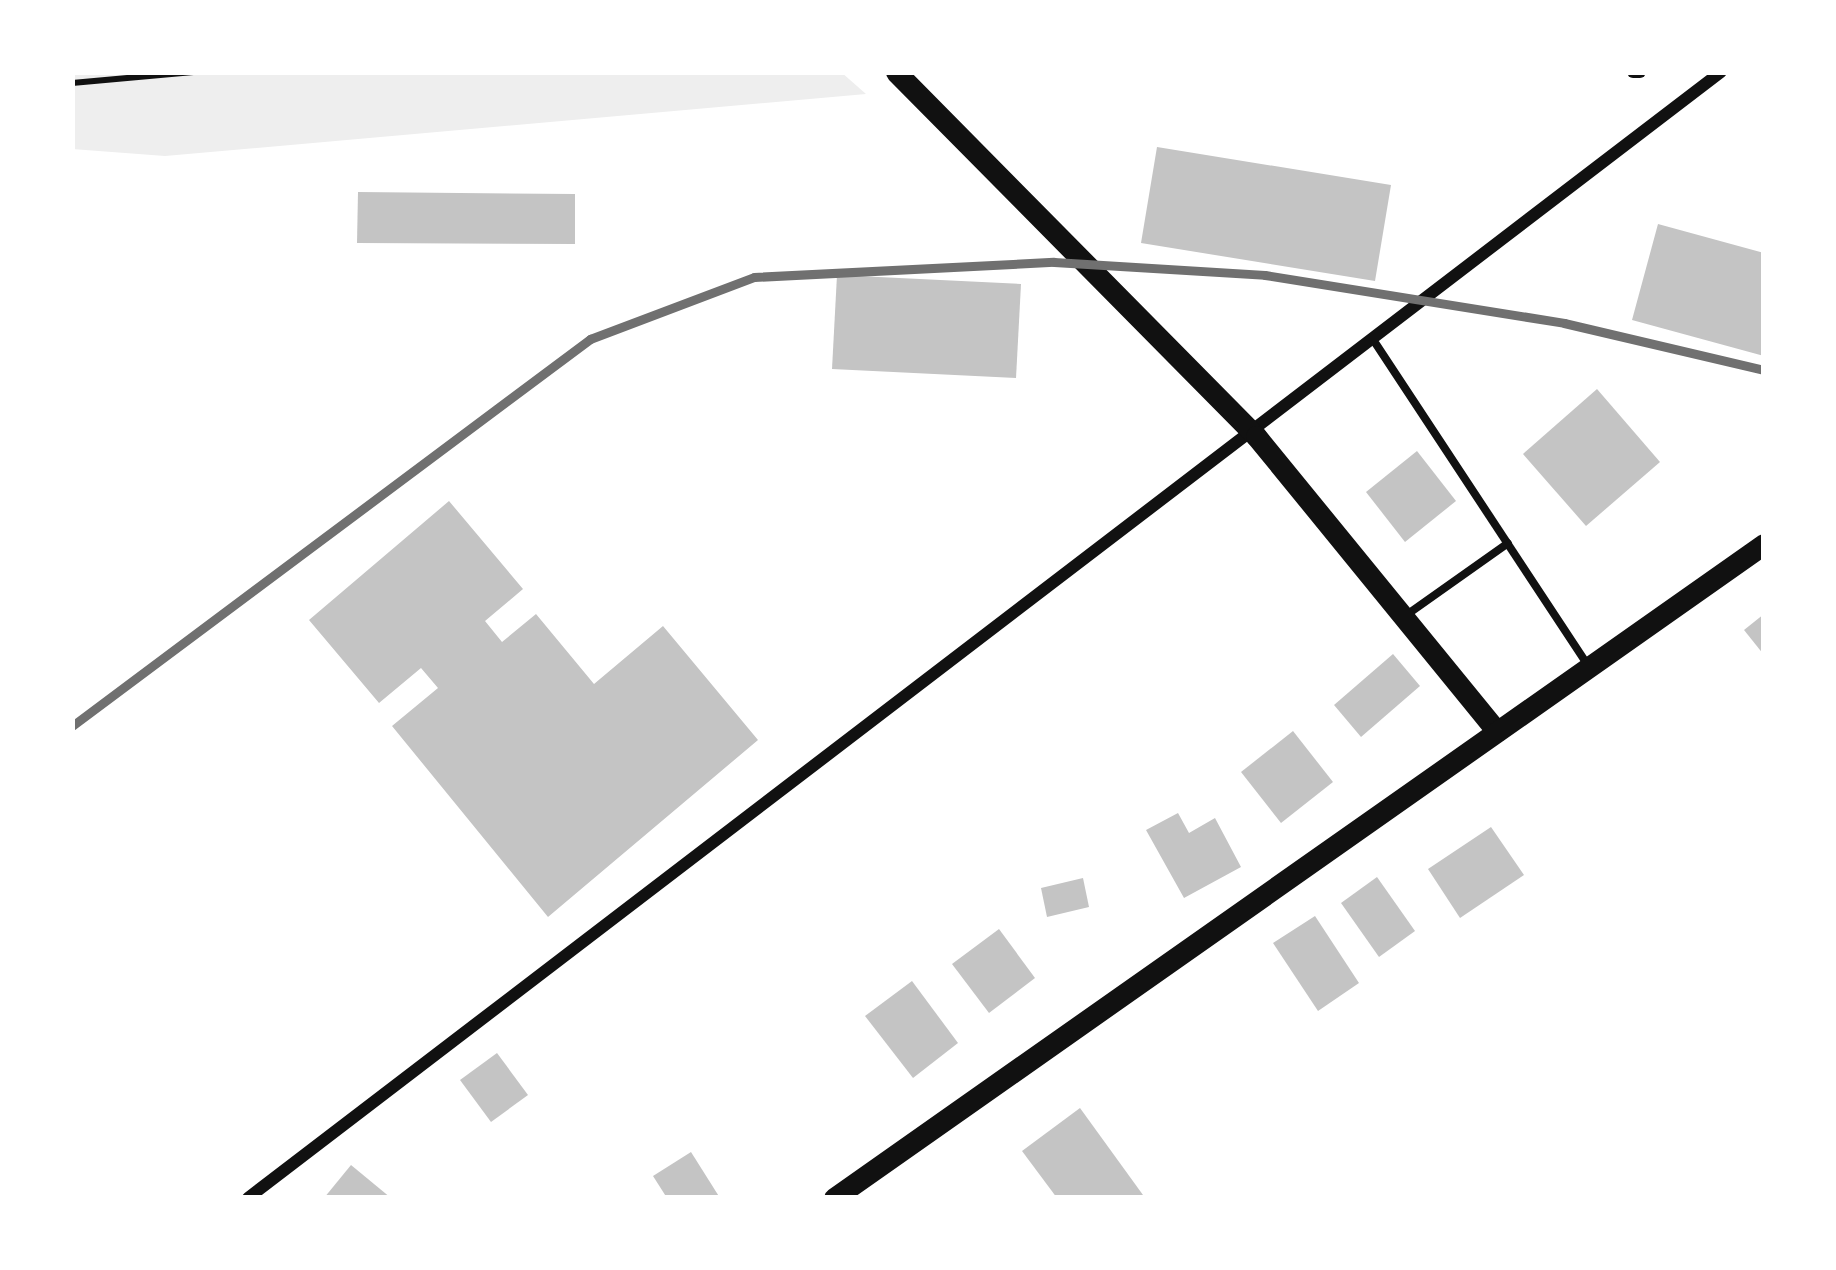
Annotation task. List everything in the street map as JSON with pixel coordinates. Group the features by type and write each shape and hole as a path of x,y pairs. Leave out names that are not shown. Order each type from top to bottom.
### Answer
{"street":[{"path":"896,72 1256,436 1497,731"},
{"path":"248,1198 1256,436 1721,72"},
{"path":"834,1198 1764,544"}],"lane":[{"path":"1376,344 1589,666"},
{"path":"1404,617 1508,543"}],"path":[{"path":"72,83 194,72"}],"shaded area":[{"path":"72,72 841,72 866,94 165,156 72,149"}],"building":[{"path":"1157,147 1391,185 1375,281 1141,243"},
{"path":"358,192 575,194 575,244 357,243"},
{"path":"1658,224 1764,253 1764,356 1632,320"},
{"path":"837,275 1021,284 1016,378 832,369"},
{"path":"1597,389 1660,462 1586,526 1523,454"},
{"path":"1417,451 1456,501 1405,542 1366,492"},
{"path":"449,501 523,589 485,621 502,642 536,614 594,684 663,626 758,740 548,917 392,726 438,688 421,668 379,703 309,620"},
{"path":"1764,614 1764,655 1744,630"},
{"path":"1393,654 1420,686 1361,737 1334,705"},
{"path":"1293,731 1333,782 1281,823 1241,772"},
{"path":"1178,813 1189,833 1215,818 1241,867 1184,898 1146,830"},
{"path":"1491,827 1524,875 1460,918 1428,869"},
{"path":"1377,877 1415,931 1379,957 1341,903"},
{"path":"1083,878 1089,907 1047,917 1041,888"},
{"path":"1315,916 1359,983 1318,1011 1273,943"},
{"path":"999,929 1035,978 989,1013 952,964"},
{"path":"912,981 958,1043 913,1078 865,1016"},
{"path":"497,1053 528,1095 491,1122 460,1080"},
{"path":"1080,1108 1143,1195 1057,1198 1022,1151"},
{"path":"691,1152 720,1198 667,1198 653,1176"},
{"path":"351,1165 391,1198 324,1198"}],"railway":[{"path":"72,726 590,339 754,277 1054,262 1265,275 1564,323 1764,370"}]}
